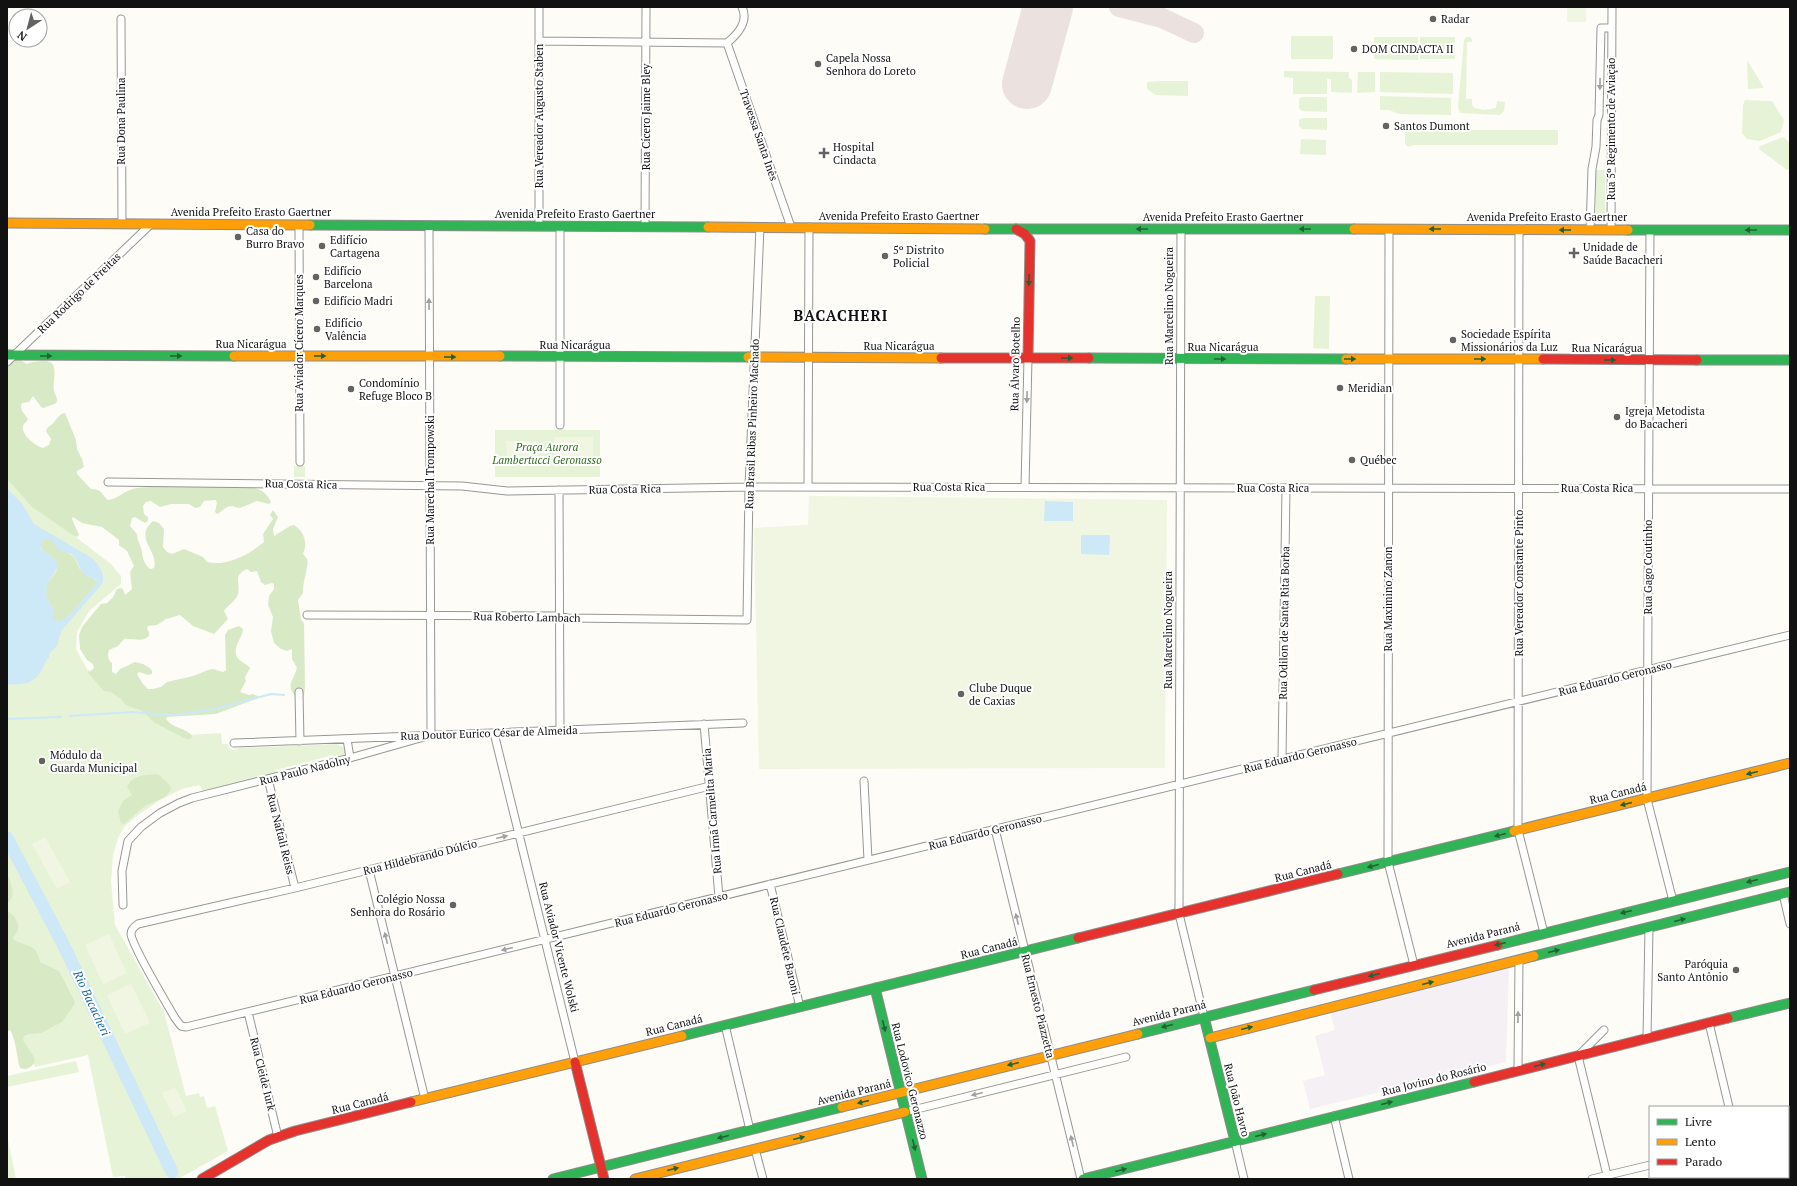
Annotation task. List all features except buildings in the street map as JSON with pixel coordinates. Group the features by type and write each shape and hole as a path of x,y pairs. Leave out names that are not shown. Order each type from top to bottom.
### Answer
{"main road":[{"name":"Avenida Prefeito Erasto Gaertner","path":"7,223 1015,229 1790,230"},
{"path":"1015,229 1025,234 1030,241 1045,229"},
{"name":"Rua Álvaro Botelho","path":"1028,358 1030,241"},
{"name":"Rua Nicarágua","path":"9,358 299,356 1790,360"},
{"name":"Rua Canadá","path":"202,1179 278,1137 724,1025 1790,763"},
{"name":"Avenida Paraná","path":"553,1179 1790,872"},
{"path":"1210,1038 1786,893"},
{"name":"Rua Lodovico Geronazzo","path":"875,988 922,1179"},
{"name":"Rua Jovino do Rosário","path":"1082,1179 1790,1003"},
{"name":"Rua Marcelino Nogueira","path":"1204,1017 1207,1027"},
{"name":"Rua João Havro","path":"1207,1027 1235,1141"},
{"name":"Rua Aviador Vicente Wolski","path":"575,1062 604,1179"},
{"path":"635,1179 905,1112"}],"street":[{"name":"Rua Vereador Augusto Staben","path":"538,226 539,7"},
{"name":"Rua Cícero Jaime Bley","path":"645,226 646,7"},
{"path":"539,42 727,43 734,37 745,17 742,7"},
{"name":"Rua 5º Regimento de Aviação","path":"1611,230 1612,7"},
{"name":"Rua Dona Paulina","path":"121,19 122,224"},
{"name":"Rua 5º Regimento de Aviação","path":"1590,230 1592,169 1596,147 1597,120 1600,115 1601,28 1612,28"},
{"name":"Travessa Santa Inês","path":"727,43 791,227"},
{"path":"1600,60 1612,60"},
{"name":"Rua Rodrigo de Freitas","path":"9,358 151,224"},
{"name":"Rua Aviador Cícero Marques","path":"299,225 300,462"},
{"name":"Rua Marechal Trompowski","path":"429,225 431,735"},
{"path":"560,226 560,425"},
{"name":"Rua Brasil Ribas Pinheiro Machado","path":"748,620 750,487 760,227"},
{"path":"808,487 809,227"},
{"name":"Rua Marcelino Nogueira","path":"1182,229 1179,914 1204,1017"},
{"name":"Rua Maximino Zanon","path":"1389,229 1388,862 1414,965"},
{"name":"Rua Vereador Constante Pinto","path":"1520,229 1518,830 1544,933"},
{"name":"Rua Gago Coutinho","path":"1650,230 1647,799 1673,901"},
{"name":"Rua Álvaro Botelho","path":"1025,487 1028,358"},
{"name":"Rua Costa Rica","path":"108,482 470,486 507,491 750,487 1790,489"},
{"name":"Rua Odilon de Santa Rita Borba","path":"1282,759 1286,488"},
{"path":"559,490 560,730"},
{"name":"Rua Roberto Lambach","path":"307,614 560,616 568,618 748,620"},
{"name":"Rua Eduardo Geronasso","path":"181,1026 186,1027 248,1012 1790,635"},
{"path":"299,692 300,741"},
{"name":"Rua Doutor Eurico César de Almeida","path":"234,743 743,723"},
{"name":"Rua Irmã Carmelita Maria","path":"704,724 719,897"},
{"name":"Rua Aviador Vicente Wolski","path":"494,733 575,1062"},
{"name":"Rua Paulo Nadolny","path":"122,905 123,860 128,841 141,827 160,813 179,803 431,735"},
{"path":"346,739 350,758"},
{"name":"Rua Naftali Reiss","path":"268,779 295,888"},
{"path":"864,781 868,860"},
{"name":"Rua Hildebrando Dúlcio","path":"181,1026 131,934 132,929 138,924 295,888 710,786"},
{"name":"Rua Ernesto Piazzetta","path":"995,829 1082,1179"},
{"path":"369,870 425,1099"},
{"name":"Rua Claudete Baroni","path":"770,884 800,1007"},
{"path":"1786,893 1790,924"},
{"path":"1647,1038 1649,928"},
{"path":"1518,1070 1519,960"},
{"name":"Rua Cleide Iurk","path":"248,1012 278,1137"},
{"path":"1709,1023 1729,1106"},
{"path":"724,1025 750,1130"},
{"path":"1604,1030 1578,1056 1608,1177"},
{"path":"905,1112 1126,1057"},
{"path":"1334,1116 1349,1179"},
{"name":"Rua João Havro","path":"1235,1141 1244,1179"},
{"path":"755,1149 762,1179"},
{"path":"1592,1179 1608,1177 1649,1165"}],"shaded area":[{"path":"1509,968 1506,1062 1310,1109 1303,1081 1325,1075 1315,1036 1335,1030 1330,1011"}],"green space":[{"path":"1567,7 1586,7 1586,22 1567,22"},
{"path":"1291,36 1333,36 1333,59 1291,59"},
{"path":"1374,37 1418,37 1418,60 1374,59"},
{"path":"1420,37 1455,37 1455,59 1420,59"},
{"path":"1466,37 1470,37 1472,42 1467,42 1466,99 1472,99 1472,105 1475,108 1484,110 1496,108 1497,101 1505,102 1504,111 1500,115 1460,113 1458,107 1464,40"},
{"path":"1747,60 1764,88 1748,89"},
{"path":"1284,71 1349,72 1349,78 1352,80 1352,93 1331,92 1331,79 1327,79 1327,94 1293,94 1293,78 1284,77"},
{"path":"1358,72 1375,72 1375,92 1357,93"},
{"path":"1380,72 1453,73 1453,94 1380,92"},
{"path":"1188,81 1188,96 1156,95 1147,89 1147,82"},
{"path":"1380,96 1451,98 1451,115 1399,114 1389,110 1380,110"},
{"path":"1302,97 1327,97 1327,112 1302,111 1299,108 1299,99"},
{"path":"1745,100 1772,101 1784,120 1781,132 1760,141 1747,139 1742,133 1743,105"},
{"path":"1302,118 1327,118 1327,130 1302,129 1299,126 1299,120"},
{"path":"1408,128 1414,130 1558,130 1558,145 1414,145 1408,147 1405,144 1405,130"},
{"path":"1783,137 1790,143 1790,169 1787,170 1759,149 1760,146"},
{"path":"1301,139 1326,140 1326,155 1300,154"},
{"path":"1596,170 1605,170 1605,215 1596,215"},
{"path":"1315,296 1330,296 1329,349 1313,348"},
{"path":"19,359 27,364 46,361 53,365 54,391 57,400 55,404 44,408 41,407 33,396 29,402 22,403 22,411 28,419 23,426 24,433 33,443 43,448 49,445 51,439 46,431 48,427 53,424 60,415 65,413 76,440 77,449 84,467 77,471 77,474 91,489 99,491 108,500 127,491 141,488 236,486 258,489 266,494 270,500 271,502 269,504 257,501 240,508 229,506 217,514 215,512 217,503 216,500 204,501 200,507 195,508 189,504 171,504 160,507 151,501 146,502 143,506 144,514 148,517 148,521 145,523 135,517 132,518 130,526 137,534 143,559 150,569 154,568 155,562 145,533 153,521 159,523 164,529 163,547 167,552 172,554 184,549 203,557 207,562 214,563 230,561 245,555 264,542 263,534 273,519 270,515 273,510 278,517 273,529 274,536 294,525 303,534 305,546 303,554 308,561 303,593 298,600 301,620 304,623 305,688 304,695 301,699 297,698 291,690 291,683 297,668 292,659 292,649 287,651 281,649 274,643 271,631 273,617 268,605 269,596 274,589 274,584 272,583 265,585 261,582 257,571 251,572 247,569 238,577 239,590 237,596 224,611 228,619 214,634 193,626 180,615 166,619 157,625 148,626 147,629 149,636 146,638 140,640 124,639 118,646 109,650 108,656 112,663 112,672 116,674 120,669 135,662 150,668 152,674 148,675 139,672 137,674 148,689 153,689 161,687 167,682 193,676 208,670 213,669 223,672 226,670 225,635 228,630 239,626 243,629 243,632 236,649 237,657 250,668 245,677 246,681 240,692 249,695 253,694 258,696 258,698 216,714 167,717 166,719 172,725 190,733 192,736 191,739 186,739 155,723 142,711 126,705 121,699 111,692 104,691 88,673 94,668 93,664 87,660 80,649 79,635 82,627 101,604 107,603 113,597 117,589 123,589 125,595 132,589 130,572 134,566 127,551 119,545 119,540 102,527 82,523 73,517 72,519 79,535 77,537 74,536 32,507 8,480 7,365 10,360"},
{"name":"Praça Aurora Lambertucci Geronasso","path":"495,430 600,430 600,477 495,477"},
{"path":"554,437 593,437 593,465 554,465"},
{"path":"506,441 539,441 539,458 507,458"},
{"path":"294,466 305,466 305,477 294,477"},
{"path":"7,474 40,510 111,564 121,576 121,584 89,611 77,632 76,649 87,669 166,723 189,735 221,733 222,744 228,744 229,748 233,750 240,748 337,744 346,749 346,752 342,758 335,760 333,755 276,770 277,775 203,793 199,785 182,789 160,800 138,815 125,826 118,838 113,855 111,881 115,925 164,1012 186,1096 199,1093 200,1097 204,1096 207,1108 215,1106 228,1151 178,1179 125,1179 125,1176 113,1177 88,1055 35,1067 7,1013"},
{"name":"Clube Duque de Caxias","path":"809,496 1167,500 1165,768 759,769 754,528 808,525"},
{"path":"46,539 54,541 58,547 74,557 80,570 98,582 72,613 60,622 53,619 53,609 46,596 47,584 57,571 55,559 42,548 41,542"},
{"path":"158,774 170,785 171,790 165,797 145,806 124,824 121,823 118,811 123,801 132,795 127,787 129,783 136,777"},
{"path":"45,837 70,882 57,889 32,844"},
{"path":"7,874 12,892 9,902 7,902"},
{"path":"7,911 14,917 18,926 17,933 13,937 14,940 34,949 39,956 40,962 59,971 75,1002 62,1022 41,1033 24,1036 23,1040 34,1057 35,1062 27,1069 20,1068 12,1035 10,1030 7,1032"},
{"path":"109,934 127,973 103,984 85,945"},
{"path":"131,984 150,1023 125,1034 107,995"},
{"path":"76,1061 79,1072 7,1087 7,1076"},
{"path":"175,1087 187,1111 174,1117 162,1093"},
{"path":"7,1135 16,1179 7,1179"}],"water":[{"path":"7,489 21,502 34,524 92,558 99,567 103,581 61,631 57,646 49,654 49,658 38,676 30,682 7,684","holes":["46,539 63,552 74,556 83,573 98,582 72,613 60,622 53,619 53,609 46,596 47,584 58,567 55,559 41,549 41,542"]},
{"path":"1045,501 1073,502 1073,521 1044,521"},
{"path":"1081,535 1110,535 1109,555 1081,554"}],"waterway":[{"path":"70,716 132,712 177,715 215,709 271,694 284,695"},
{"path":"7,719 61,717"},
{"name":"Rio Bacacheri","path":"7,838 63,944 172,1172"}],"taxiway":[{"path":"1119,7 1162,18 1194,33"}],"runway":[{"path":"1027,84 1048,7"}],"traffic: fast":[{"path":"310,225 708,227"},
{"path":"985,229 1354,229"},
{"path":"1628,230 1790,230"},
{"path":"7,355 234,356"},
{"path":"500,356 748,357"},
{"path":"1089,358 1346,359"},
{"path":"1697,360 1790,360"},
{"path":"1338,874 1514,831"},
{"path":"1498,945 1790,872"},
{"path":"1534,956 1790,892"},
{"path":"682,1036 1078,938"},
{"path":"875,988 922,1179"},
{"path":"1138,1034 1314,990"},
{"path":"1728,1018 1790,1003"},
{"path":"1204,1017 1235,1141"},
{"path":"1083,1179 1474,1082"},
{"path":"553,1179 842,1107"}],"traffic: slow":[{"path":"7,223 310,225"},
{"path":"708,227 985,229"},
{"path":"1354,229 1628,230"},
{"path":"234,356 500,356"},
{"path":"748,357 941,358"},
{"path":"1346,359 1543,359"},
{"path":"1514,831 1790,763"},
{"path":"1210,1038 1534,956"},
{"path":"842,1107 1138,1034"},
{"path":"411,1102 682,1036"},
{"path":"635,1179 905,1112"}],"traffic: jam":[{"path":"1016,229 1025,234 1030,241 1028,358"},
{"path":"941,358 1089,358"},
{"path":"1543,359 1697,360"},
{"path":"1078,938 1338,874"},
{"path":"1314,990 1498,945"},
{"path":"1474,1082 1728,1018"},
{"path":"575,1062 604,1179"},
{"path":"202,1179 269,1140 295,1131 411,1102"}],"place":[{"name":"Radar","path":"1433,19"},
{"name":"DOM CINDACTA II","path":"1354,49"},
{"name":"Capela Nossa Senhora do Loreto","path":"818,64"},
{"name":"Santos Dumont","path":"1386,126"},
{"name":"Hospital Cindacta","path":"824,153"},
{"name":"Casa do Burro Bravo","path":"238,237"},
{"name":"Edifício Cartagena","path":"322,246"},
{"name":"Unidade de Saúde Bacacheri","path":"1574,253"},
{"name":"5º Distrito Policial","path":"885,256"},
{"name":"Edifício Barcelona","path":"316,277"},
{"name":"Edifício Madri","path":"316,301"},
{"name":"Edifício Valência","path":"317,329"},
{"name":"Sociedade Espírita Missionários da Luz","path":"1453,340"},
{"name":"Meridian","path":"1340,388"},
{"name":"Condomínio Refuge Bloco B","path":"351,389"},
{"name":"Igreja Metodista do Bacacheri","path":"1617,417"},
{"name":"Québec","path":"1352,460"},
{"name":"Clube Duque de Caxias","path":"961,694"},
{"name":"Módulo da Guarda Municipal","path":"42,761"},
{"name":"Colégio Nossa Senhora do Rosário","path":"453,905"},
{"name":"Paróquia Santo Antônio","path":"1736,970"}],"district":[{"name":"BACACHERI","path":"841,315"}]}
